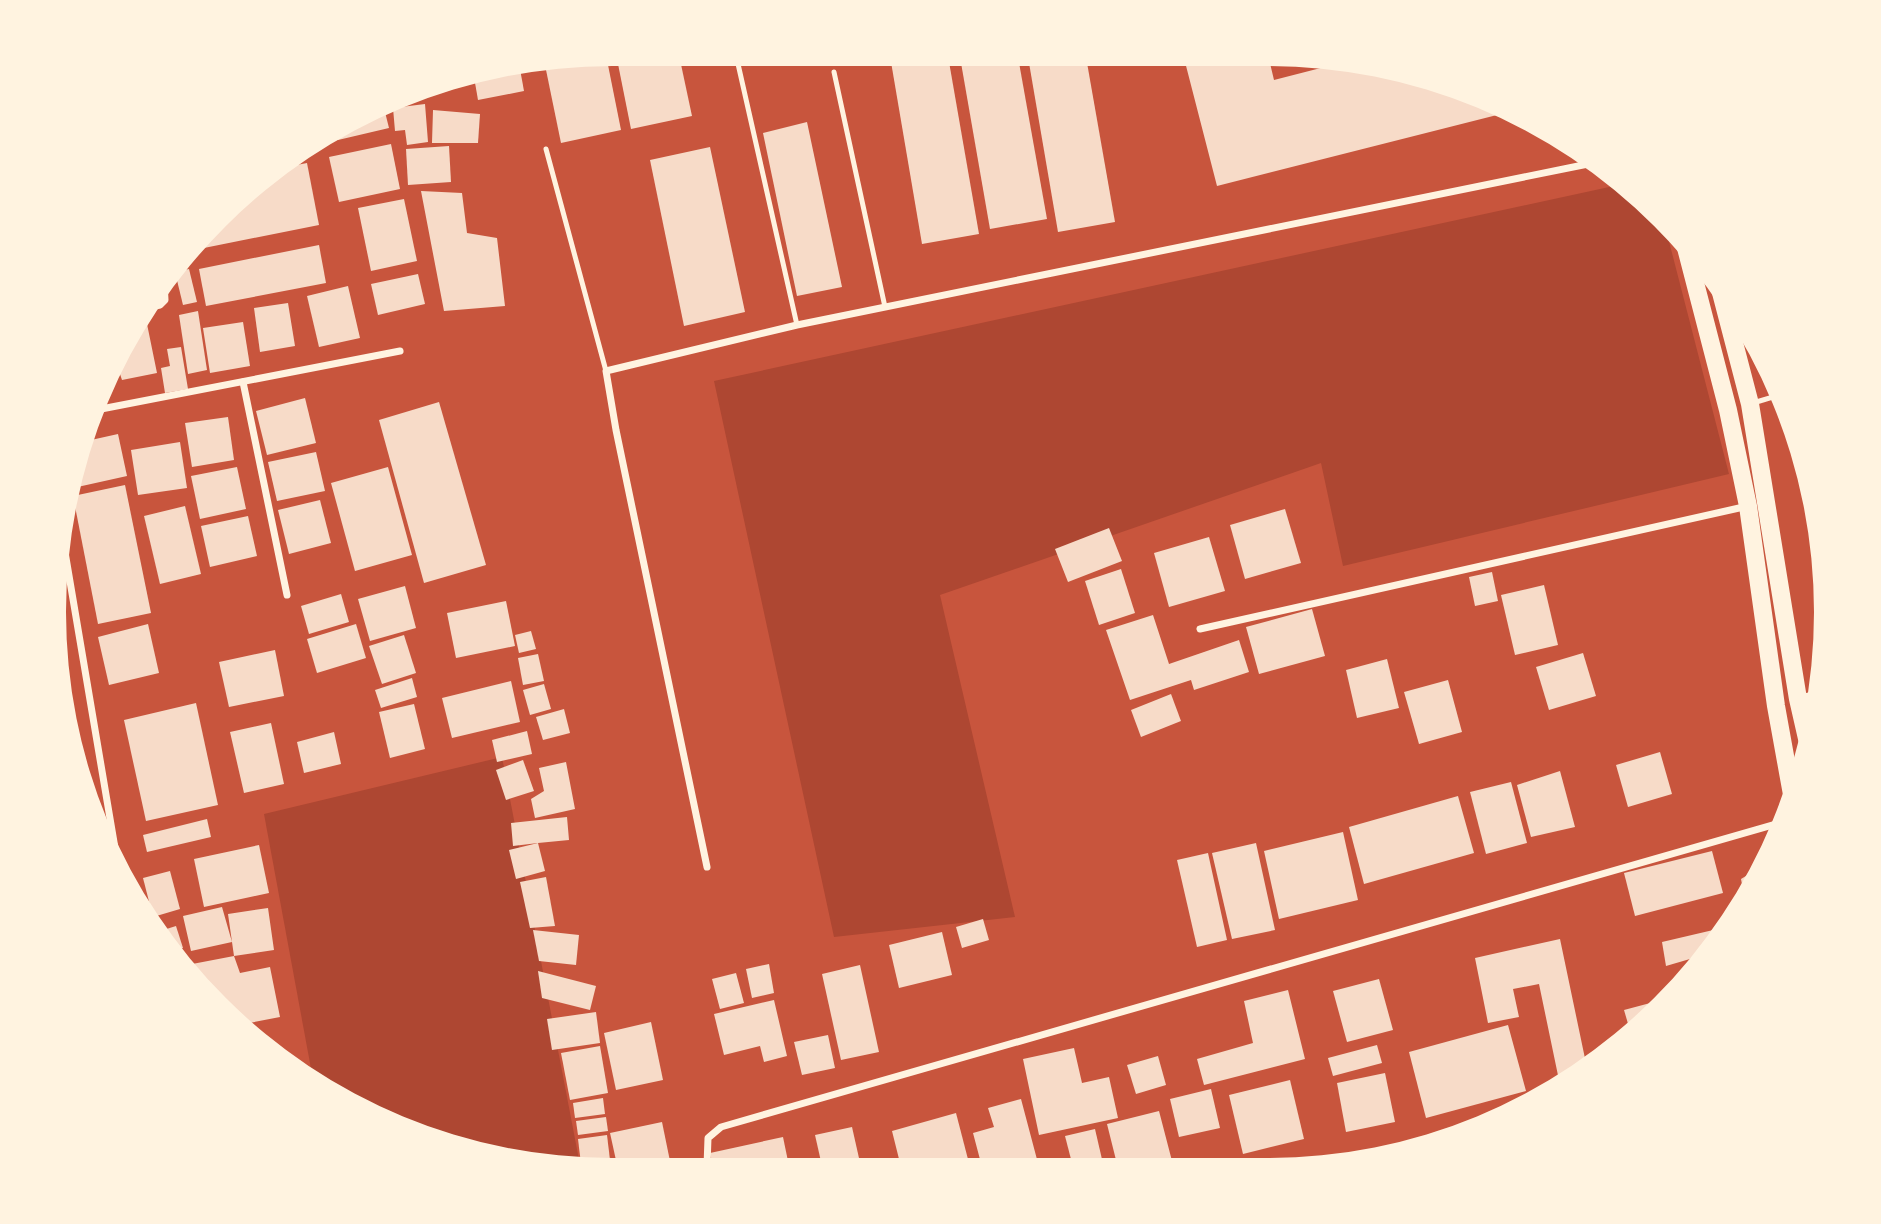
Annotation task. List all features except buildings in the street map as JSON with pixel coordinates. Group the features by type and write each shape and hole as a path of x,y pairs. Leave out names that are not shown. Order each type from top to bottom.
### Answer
{"main road":[{"path":"1691,266 1728,410 1748,506 1776,706 1789,777"},
{"path":"1727,316 1750,404 1803,722"},
{"path":"1728,410 1750,404"}],"street":[{"path":"707,866 606,372 797,325 1582,165"},
{"path":"106,408 400,351"},
{"path":"243,382 287,595"},
{"path":"1200,629 1748,506"},
{"path":"68,572 112,829"},
{"path":"1798,699 1808,696"},
{"path":"707,1158 708,1138 721,1127 1771,825"}],"lane":[{"path":"738,66 797,325"},
{"path":"834,72 885,307"},
{"path":"546,149 606,372"},
{"path":"1750,404 1771,398"}],"shaded area":[{"path":"1610,187 1669,241 1729,474 1343,566 1321,463 940,595 1015,917 834,937 714,381"},
{"path":"502,757 578,1156 506,1147 437,1129 371,1101 311,1067 264,814"}]}
